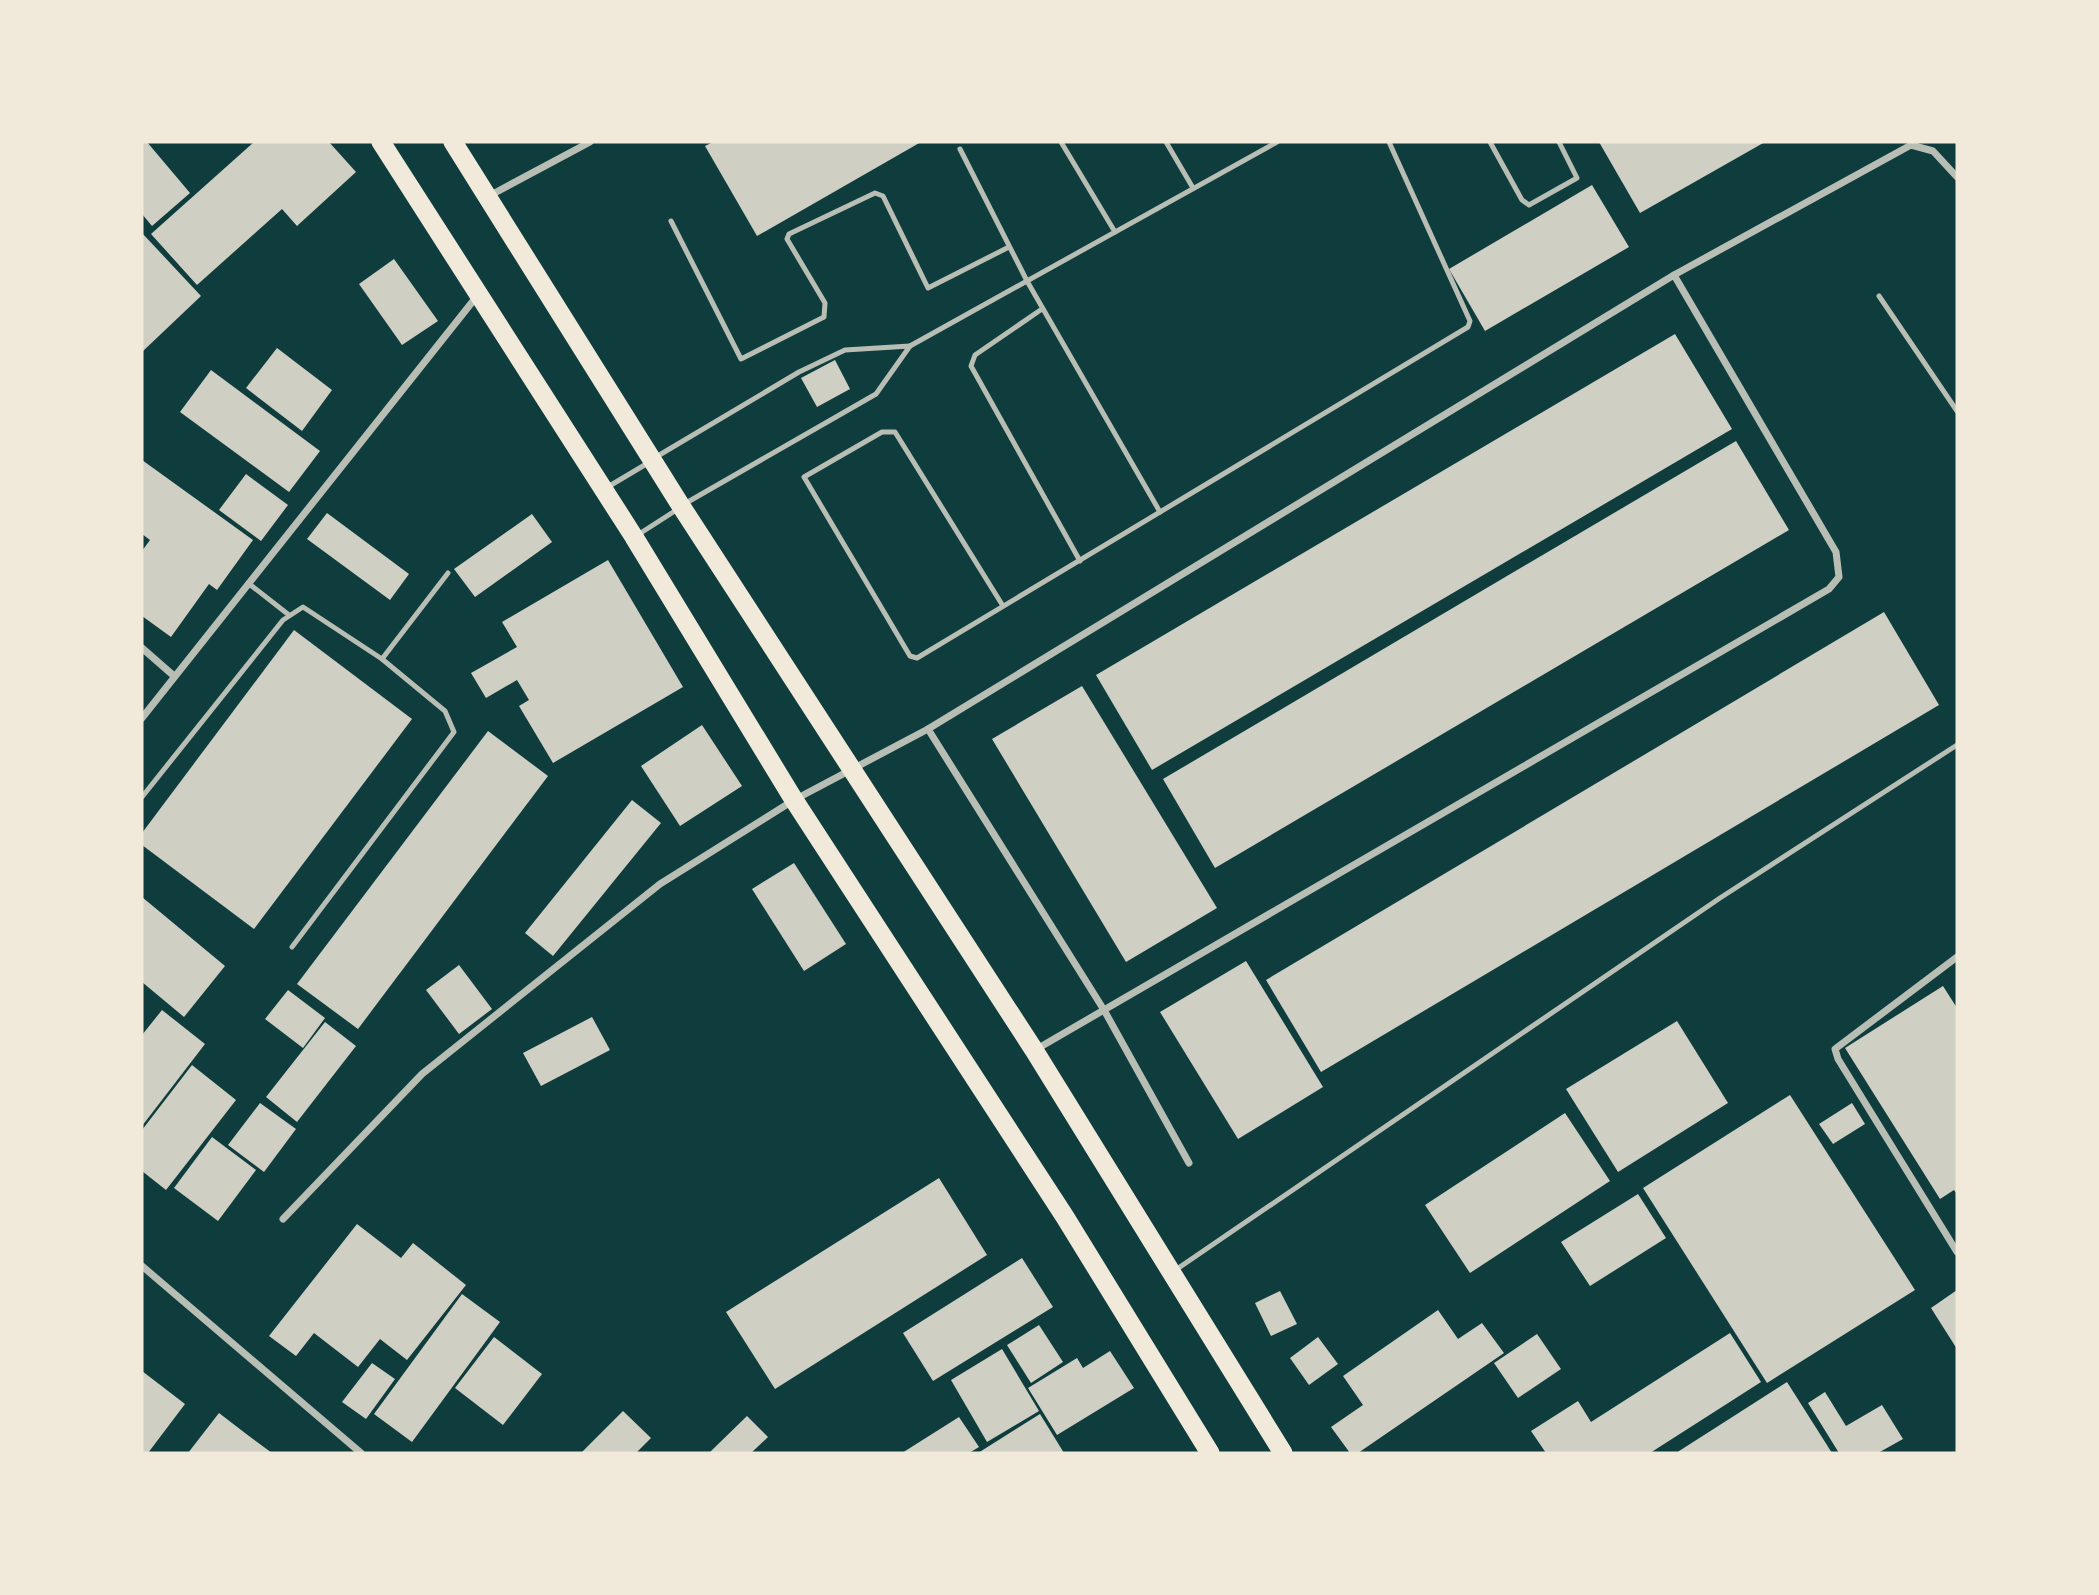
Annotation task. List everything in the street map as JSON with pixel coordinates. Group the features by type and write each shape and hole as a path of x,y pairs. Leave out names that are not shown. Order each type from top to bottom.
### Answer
{"highway":[{"path":"381,142 634,537 794,800 1065,1217 1210,1453"},
{"path":"453,142 681,506 1034,1051 1283,1453"}],"street":[{"path":"488,196 590,142"},
{"path":"283,1219 422,1074 660,884 794,800 928,729 1674,275 1911,145 1933,151 1957,177"},
{"path":"1034,1051 1829,589 1839,577 1836,551 1674,275"},
{"path":"142,718 479,293"},
{"path":"142,648 174,676"},
{"path":"928,729 1104,1010 1189,1163"},
{"path":"1957,957 1835,1049 1838,1059 1957,1252"},
{"path":"142,1266 361,1453"}],"lane":[{"path":"1061,142 1115,232"},
{"path":"1166,142 1193,188"},
{"path":"603,490 799,372 845,350 910,346 1277,142"},
{"path":"1003,606 895,432 882,432 804,477 805,483 914,658 1003,606 1080,561 1468,327 1470,320 1389,142"},
{"path":"1490,142 1522,200 1528,205 1577,178 1559,142"},
{"path":"960,149 1042,309 1160,512"},
{"path":"671,221 741,359 824,317 825,303 787,239 789,234 875,193 883,196 928,288 1009,247"},
{"path":"1879,296 1957,411"},
{"path":"1042,309 975,355 971,366 1080,561"},
{"path":"634,537 681,506 876,394 910,346"},
{"path":"382,659 448,573"},
{"path":"248,583 289,615"},
{"path":"142,797 289,615 303,607 382,659 444,711 454,732 292,947"},
{"path":"1171,1273 1720,898 1957,745"}],"building":[{"path":"142,142 147,142 190,193 152,226 142,214"},
{"path":"254,142 329,142 356,172 297,226 282,209 197,285 151,234"},
{"path":"713,142 921,142 757,236 705,146"},
{"path":"1599,142 1765,142 1640,213"},
{"path":"1592,185 1629,247 1485,331 1449,269"},
{"path":"142,233 201,296 142,352"},
{"path":"394,259 438,321 402,345 359,284"},
{"path":"1675,334 1732,429 1152,770 1096,675"},
{"path":"277,348 332,390 302,431 246,388"},
{"path":"835,360 850,389 817,407 801,378"},
{"path":"211,370 320,451 289,492 180,412"},
{"path":"1736,441 1789,530 1215,868 1163,779"},
{"path":"142,460 253,540 217,590 209,584 171,637 142,616 142,551 150,540 142,534"},
{"path":"246,474 288,505 261,541 219,510"},
{"path":"327,513 409,574 390,600 307,539"},
{"path":"532,514 552,542 475,597 454,569"},
{"path":"608,560 683,687 553,763 519,706 529,700 517,680 486,698 471,673 517,647 502,622"},
{"path":"1884,612 1939,705 1321,1072 1266,980"},
{"path":"294,630 412,719 254,929 142,845 142,833"},
{"path":"1082,686 1217,908 1126,962 992,739"},
{"path":"702,725 742,786 680,826 641,766"},
{"path":"488,731 548,776 358,1029 297,984"},
{"path":"632,800 661,823 553,956 525,933"},
{"path":"794,863 846,944 804,971 752,889"},
{"path":"142,897 225,966 184,1017 142,982"},
{"path":"1246,961 1323,1087 1238,1139 1160,1012"},
{"path":"459,965 492,1009 459,1034 426,990"},
{"path":"1943,986 1957,1008 1957,1194 1954,1190 1940,1199 1845,1048"},
{"path":"288,990 325,1018 303,1048 265,1019"},
{"path":"162,1010 205,1044 142,1126 142,1035"},
{"path":"592,1017 610,1050 541,1086 523,1053"},
{"path":"1677,1021 1728,1103 1618,1172 1566,1089"},
{"path":"325,1022 356,1046 297,1122 266,1097"},
{"path":"192,1065 236,1100 166,1190 142,1171 142,1130"},
{"path":"1790,1095 1915,1290 1767,1383 1643,1188"},
{"path":"260,1103 296,1129 264,1172 228,1145"},
{"path":"1852,1103 1865,1124 1833,1144 1819,1124"},
{"path":"1565,1113 1610,1181 1470,1273 1425,1205"},
{"path":"212,1137 256,1170 218,1221 174,1188"},
{"path":"939,1178 987,1255 775,1389 726,1312"},
{"path":"1638,1194 1666,1238 1590,1286 1561,1242"},
{"path":"357,1224 401,1258 413,1243 466,1285 407,1360 380,1339 358,1367 314,1333 296,1356 269,1336"},
{"path":"1022,1258 1053,1307 933,1381 903,1333"},
{"path":"1957,1290 1957,1349 1931,1308"},
{"path":"1280,1291 1297,1324 1271,1336 1255,1303"},
{"path":"462,1294 500,1322 412,1442 374,1414"},
{"path":"1438,1310 1458,1339 1482,1323 1504,1353 1358,1453 1350,1453 1331,1427 1363,1405 1343,1376"},
{"path":"1039,1325 1063,1362 1031,1383 1007,1345"},
{"path":"1730,1333 1761,1382 1650,1453 1546,1453 1531,1431 1578,1401 1591,1422"},
{"path":"1537,1334 1561,1369 1518,1398 1494,1363"},
{"path":"494,1337 542,1374 503,1425 455,1388"},
{"path":"1318,1337 1338,1364 1309,1385 1290,1358"},
{"path":"1002,1349 1039,1411 987,1442 951,1380"},
{"path":"1110,1351 1134,1388 1057,1435 1028,1388 1077,1358 1083,1368"},
{"path":"372,1363 395,1379 366,1419 342,1402"},
{"path":"142,1371 185,1404 148,1453 142,1453"},
{"path":"1787,1382 1832,1453 1676,1453"},
{"path":"1825,1392 1846,1426 1882,1405 1903,1439 1878,1453 1839,1453 1808,1403"},
{"path":"623,1411 651,1438 636,1453 581,1453"},
{"path":"219,1413 245,1433 272,1453 188,1453"},
{"path":"1040,1414 1064,1453 978,1453"},
{"path":"747,1416 768,1437 751,1453 709,1453"},
{"path":"959,1417 979,1447 969,1453 902,1453"}]}
